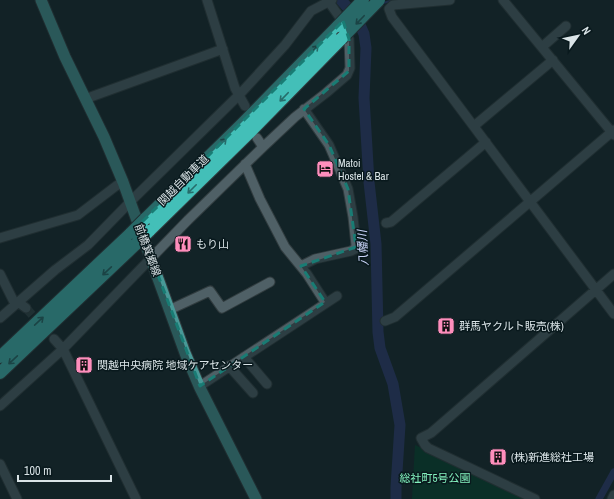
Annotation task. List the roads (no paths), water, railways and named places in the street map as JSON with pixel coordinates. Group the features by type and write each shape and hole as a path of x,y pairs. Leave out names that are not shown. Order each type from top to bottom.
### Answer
{"highway":[{"name":"関越自動車道","path":"0,373 136,244 147,225 247,118 363,0"},
{"name":"関越自動車道","path":"0,357 131,233 147,225 249,133 379,0"}],"main road":[{"name":"前橋箕郷線","path":"41,0 65,57 104,137 131,201 185,353 256,499"}],"street":[{"path":"207,0 235,88 240,94 245,106"},
{"path":"450,0 393,5 390,7 389,11 614,314"},
{"path":"385,321 395,317 613,132 503,0"},
{"path":"0,318 22,305 56,270 88,245 240,94 285,45 310,12 315,8 331,1 346,29 349,39 350,68 347,74 339,83 304,109 244,164 151,257 63,349 0,406"},
{"path":"542,47 566,26"},
{"path":"85,98 223,49"},
{"path":"474,126 552,60"},
{"path":"301,266 315,259 351,251 354,249 356,244 348,188 332,150 304,109"},
{"path":"257,138 263,146"},
{"path":"386,223 391,222 486,142"},
{"path":"244,164 260,200 282,242 301,266 325,302"},
{"path":"0,238 78,214 123,182"},
{"path":"0,274 14,302 22,305"},
{"path":"535,499 428,448 421,438 430,433 614,274"},
{"path":"170,310 210,291 222,308 270,282"},
{"path":"200,386 325,302 337,296"},
{"path":"54,339 63,349 136,499"},
{"path":"244,357 267,384"},
{"path":"229,366 253,393"},
{"path":"0,464 17,499"},
{"path":"612,499 614,494"}],"waterway":[{"name":"八幡川","path":"341,0 357,18 364,34 366,48 364,98 369,182 376,244 378,332 380,348 393,384 400,425 396,499"},
{"path":"383,3 394,0"},
{"path":"599,499 614,472"}],"tunnel":[{"path":"26,308 54,339"}],"place":[{"name":"Matoi Hostel & Bar","path":"325,169"},
{"name":"もり山","path":"183,244"},
{"name":"群馬ヤクルト販売(株)","path":"446,326"},
{"name":"関越中央病院 地域ケアセンター","path":"84,365"},
{"name":"(株)新進総社工場","path":"498,457"}],"park label":[{"name":"総社町5号公園","path":"435,478"}]}
